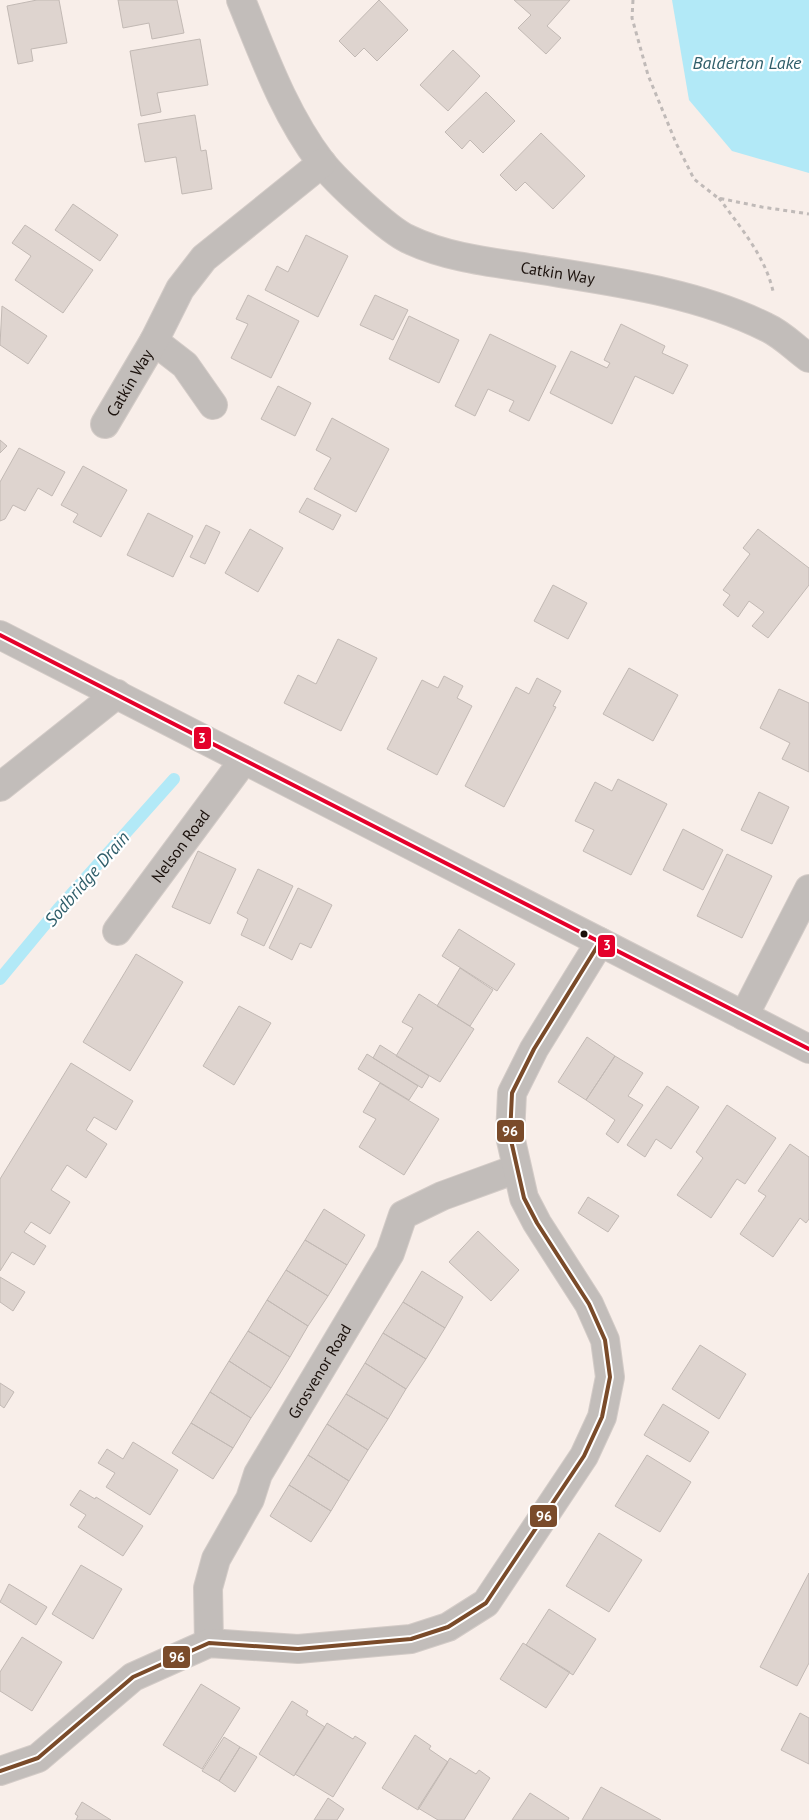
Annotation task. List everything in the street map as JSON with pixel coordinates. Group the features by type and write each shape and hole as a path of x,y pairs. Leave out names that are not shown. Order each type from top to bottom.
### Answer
{"street":[{"name":"Catkin Way","path":"241,0 287,106 322,163 387,226 407,239 427,247 479,260 653,290 730,312 768,327 809,358"},
{"name":"Catkin Way","path":"105,424 154,341 180,289 204,258 235,231 322,163"},
{"name":"Catkin Way","path":"154,341 185,365 213,404"},
{"path":"0,635 809,1049"},
{"path":"0,787 117,694"},
{"name":"Nelson Road","path":"117,931 244,760"},
{"path":"744,1016 809,889"},
{"path":"0,1771 38,1758 133,1676 209,1643 298,1649 411,1639 448,1627 486,1602 584,1456 602,1417 610,1377 606,1340 589,1304 537,1223 524,1198 510,1136 512,1093 534,1048 600,942"},
{"name":"Grosvenor Road","path":"209,1643 208,1588 216,1559 250,1499 258,1474 390,1253 403,1215 442,1196 516,1169"}],"path":[{"path":"633,0 632,18 648,75 676,143 694,180 718,198 750,241 765,268 773,289 776,310 768,327"},
{"path":"718,198 809,214"}],"water":[{"name":"Balderton Lake","path":"672,0 809,0 809,173 732,151 689,100"}],"building":[{"path":"37,0 59,0 67,43 31,49 33,61 18,64 7,6"},
{"path":"118,0 177,0 184,33 152,39 149,23 123,28"},
{"path":"379,0 408,30 377,61 364,48 355,57 339,41"},
{"path":"514,0 570,0 547,26 561,38 546,54 518,28 531,15"},
{"path":"200,39 208,85 157,93 161,112 141,116 130,51"},
{"path":"453,50 480,76 448,111 420,85"},
{"path":"486,92 515,121 483,153 470,140 462,149 445,132"},
{"path":"195,115 201,151 206,150 212,189 182,194 176,157 145,162 138,124"},
{"path":"541,133 585,176 553,209 525,182 516,191 500,175"},
{"path":"73,204 118,235 100,261 55,230"},
{"path":"25,225 93,270 63,313 15,280 31,256 12,243"},
{"path":"306,235 348,256 318,317 265,290 277,266 288,272"},
{"path":"248,295 299,321 271,378 231,358 248,324 236,319"},
{"path":"375,295 408,310 393,340 360,325"},
{"path":"2,306 47,336 28,364 0,345"},
{"path":"409,316 459,340 439,383 389,359"},
{"path":"621,324 665,346 662,353 688,365 673,394 635,376 612,424 550,393 571,351 607,368 610,363 604,360"},
{"path":"490,334 556,366 529,421 509,411 514,401 488,389 475,416 455,406"},
{"path":"278,386 311,403 295,436 261,419"},
{"path":"332,418 389,449 356,512 314,489 331,458 316,450"},
{"path":"0,440 7,446 0,453"},
{"path":"19,448 65,472 52,496 38,488 25,511 13,505 5,519 0,521 0,482"},
{"path":"83,466 127,490 101,537 73,522 78,514 61,505"},
{"path":"307,498 341,515 333,530 299,512"},
{"path":"148,513 193,536 173,577 127,555"},
{"path":"206,525 220,532 205,564 190,557"},
{"path":"250,529 283,548 258,592 225,573"},
{"path":"758,529 809,568 809,585 768,638 752,626 764,612 749,601 738,617 723,605 730,595 723,590 750,554 743,548"},
{"path":"553,585 587,603 568,639 534,621"},
{"path":"338,639 377,658 341,731 284,703 298,675 316,684"},
{"path":"629,668 678,695 653,741 603,714"},
{"path":"444,676 463,686 457,698 472,706 437,775 387,749 422,680 438,688"},
{"path":"537,678 561,691 553,706 556,707 504,807 465,786 516,687 529,694"},
{"path":"779,689 809,703 809,772 782,759 790,743 760,728"},
{"path":"618,779 667,804 631,875 583,851 594,830 575,821 595,782 612,791"},
{"path":"759,792 789,807 772,844 741,830"},
{"path":"683,829 723,850 703,890 663,870"},
{"path":"198,851 236,869 210,924 172,907"},
{"path":"727,854 772,876 742,938 697,916"},
{"path":"258,869 293,886 264,946 241,935 248,919 237,913"},
{"path":"298,888 332,905 311,948 300,943 292,960 269,948"},
{"path":"459,929 515,964 497,991 442,956"},
{"path":"136,954 183,982 130,1071 83,1042"},
{"path":"460,968 493,990 470,1026 437,1006"},
{"path":"419,994 474,1029 440,1082 396,1056 413,1028 402,1022"},
{"path":"239,1006 271,1023 234,1085 203,1066"},
{"path":"587,1037 615,1056 586,1100 558,1082"},
{"path":"380,1045 429,1076 422,1088 373,1058"},
{"path":"367,1054 418,1086 409,1100 358,1069"},
{"path":"615,1056 643,1073 628,1096 643,1105 618,1143 606,1134 615,1120 586,1100"},
{"path":"71,1063 133,1101 116,1130 94,1117 86,1130 107,1144 86,1178 67,1165 51,1190 70,1202 50,1234 31,1222 24,1232 46,1246 34,1265 12,1252 0,1271 0,1179"},
{"path":"380,1083 439,1119 404,1175 359,1147 376,1119 363,1112"},
{"path":"667,1086 699,1107 671,1149 656,1139 645,1157 627,1145"},
{"path":"727,1105 776,1138 745,1184 737,1179 711,1218 677,1195 703,1158 696,1152"},
{"path":"790,1144 809,1157 809,1219 806,1223 800,1218 773,1257 740,1234 766,1196 758,1191"},
{"path":"588,1197 619,1216 608,1232 578,1213"},
{"path":"324,1209 365,1235 347,1265 305,1240"},
{"path":"478,1231 519,1270 491,1301 449,1262"},
{"path":"305,1240 347,1265 328,1296 286,1270"},
{"path":"286,1270 328,1296 308,1326 267,1300"},
{"path":"422,1271 463,1297 445,1328 403,1302"},
{"path":"0,1277 25,1292 13,1311 0,1302"},
{"path":"267,1300 308,1326 290,1357 248,1331"},
{"path":"403,1302 445,1328 426,1359 383,1333"},
{"path":"248,1331 290,1357 271,1388 229,1361"},
{"path":"383,1333 426,1359 406,1389 365,1363"},
{"path":"700,1345 746,1374 719,1419 672,1389"},
{"path":"229,1361 271,1388 251,1418 210,1392"},
{"path":"365,1363 406,1389 388,1419 346,1394"},
{"path":"0,1383 14,1392 4,1408 0,1405"},
{"path":"210,1392 251,1418 233,1448 191,1423"},
{"path":"346,1394 388,1419 368,1450 327,1424"},
{"path":"663,1404 709,1432 690,1462 644,1435"},
{"path":"191,1423 233,1448 213,1479 172,1453"},
{"path":"327,1424 368,1450 349,1481 308,1455"},
{"path":"133,1442 178,1470 150,1515 106,1487 115,1473 98,1463 107,1449 123,1459"},
{"path":"308,1455 349,1481 331,1511 289,1485"},
{"path":"647,1455 691,1482 660,1532 615,1506"},
{"path":"289,1485 331,1511 311,1542 270,1516"},
{"path":"80,1490 95,1499 96,1497 143,1526 123,1556 78,1527 86,1515 70,1505"},
{"path":"599,1533 642,1560 609,1612 566,1586"},
{"path":"81,1565 122,1589 93,1639 52,1614"},
{"path":"809,1573 809,1663 797,1686 760,1667"},
{"path":"9,1584 47,1607 36,1625 0,1602"},
{"path":"549,1609 596,1639 573,1675 526,1645"},
{"path":"22,1637 62,1662 32,1711 0,1691 0,1672"},
{"path":"523,1643 570,1672 546,1708 500,1679"},
{"path":"201,1684 240,1708 202,1769 163,1745"},
{"path":"292,1701 308,1711 306,1715 325,1727 294,1776 259,1754"},
{"path":"800,1713 809,1718 809,1764 781,1750"},
{"path":"327,1723 353,1739 355,1736 366,1743 333,1797 295,1774"},
{"path":"415,1735 431,1746 429,1749 448,1762 418,1810 382,1788"},
{"path":"224,1737 240,1747 219,1781 202,1771"},
{"path":"240,1747 257,1757 235,1792 219,1781"},
{"path":"450,1758 476,1774 479,1770 490,1778 464,1820 438,1820 418,1808"},
{"path":"601,1787 661,1820 582,1820"},
{"path":"530,1793 569,1818 568,1820 512,1820"},
{"path":"328,1798 344,1809 337,1820 314,1820"},
{"path":"82,1802 111,1820 76,1820 78,1816 75,1814"}],"waterway":[{"name":"Sodbridge Drain","path":"0,979 58,909 174,779"}],"transit line":[{"name":"3","path":"0,635 809,1049"},
{"name":"96","path":"0,1771 38,1758 133,1677 209,1643 298,1649 411,1639 448,1627 486,1603 584,1456 602,1417 610,1377 605,1340 589,1304 537,1223 524,1198 510,1136 512,1093 534,1049 600,942"}]}
